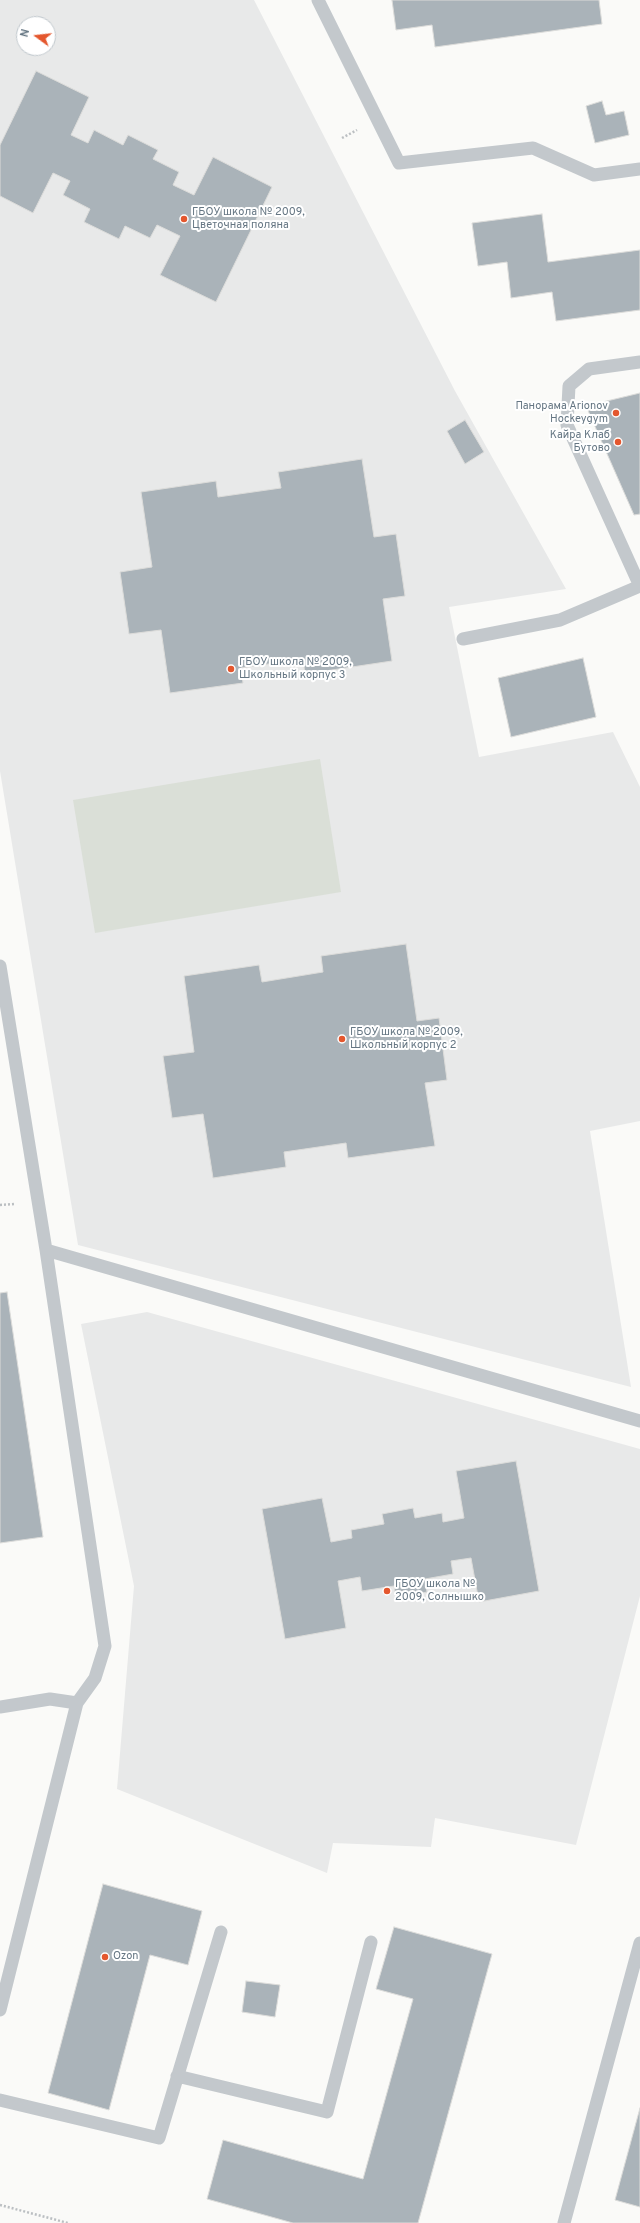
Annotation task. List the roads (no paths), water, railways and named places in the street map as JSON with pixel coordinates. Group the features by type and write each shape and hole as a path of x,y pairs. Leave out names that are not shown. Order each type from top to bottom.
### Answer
{"lane":[{"path":"318,0 399,163 533,148 594,175 640,169"},
{"path":"463,639 560,620 640,586 567,426 569,386 589,369 640,362"},
{"path":"0,966 46,1250 105,1646 95,1678 77,1703 0,2010"},
{"path":"46,1250 640,1421"},
{"path":"0,1707 50,1700 77,1703"},
{"path":"0,2100 159,2138 221,1932"},
{"path":"177,2076 326,2112 371,1942"},
{"path":"564,2223 640,1943"}],"place":[{"name":"ГБОУ школа № 2009, Цветочная поляна","path":"184,219"},
{"name":"Панорама Arionov Hockeygym","path":"616,413"},
{"name":"Кайра Клаб Бутово","path":"618,442"},
{"name":"ГБОУ школа № 2009, Школьный корпус 3","path":"231,669"},
{"name":"ГБОУ школа № 2009, Школьный корпус 2","path":"342,1039"},
{"name":"ГБОУ школа № 2009, Солнышко","path":"387,1591"},
{"name":"Ozon","path":"105,1957"}]}
